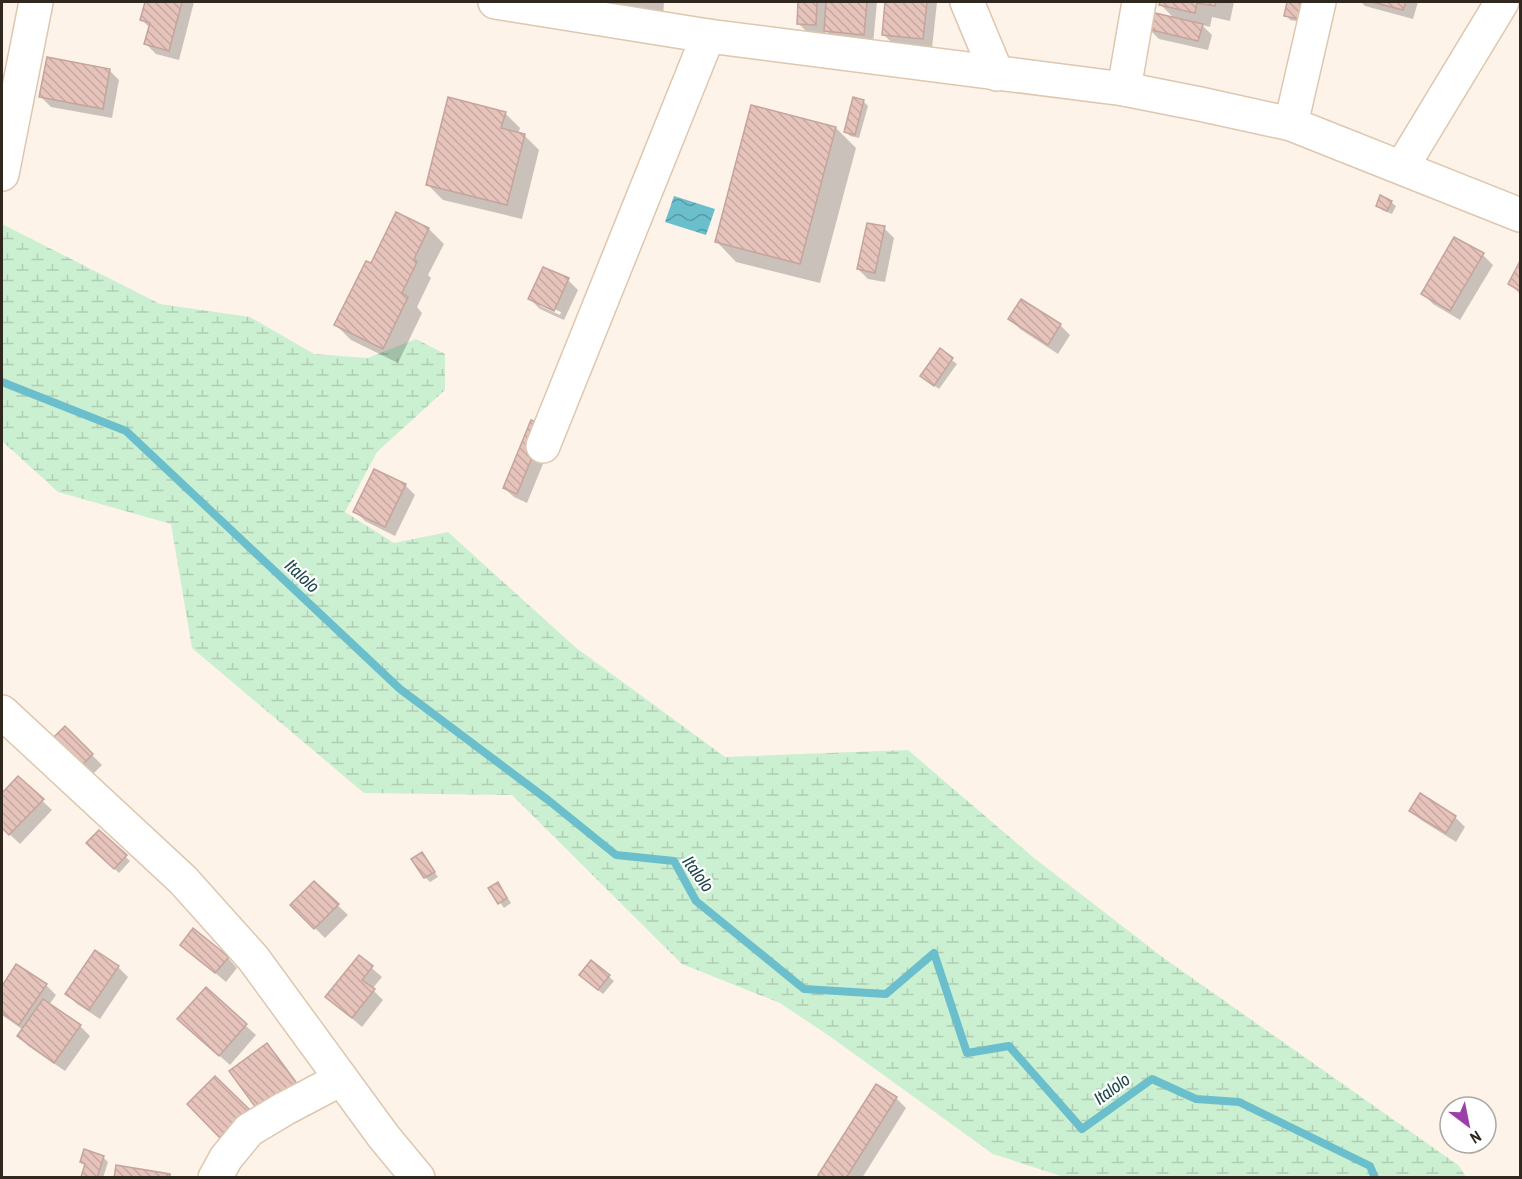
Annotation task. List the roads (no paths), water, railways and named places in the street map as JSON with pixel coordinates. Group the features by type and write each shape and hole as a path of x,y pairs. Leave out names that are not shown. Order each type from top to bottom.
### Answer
{"street":[{"path":"2,174 36,2"},
{"path":"495,2 708,36 1124,89 1291,124 1521,215"},
{"path":"967,2 997,74"},
{"path":"1124,89 1139,2"},
{"path":"1291,124 1319,2"},
{"path":"1402,167 1502,2"},
{"path":"543,446 708,36"},
{"path":"2,711 183,880 253,958 384,1137 418,1178"},
{"path":"215,1178 226,1158 249,1130 341,1079"}],"water":[{"path":"674,196 715,209 706,235 665,222"}],"waterway":[{"name":"Italolo","path":"2,382 126,431 400,689 548,800 616,855 674,861 696,901 804,989 886,994 934,953 967,1053 1009,1046 1082,1129 1152,1079 1196,1099 1239,1102 1370,1166 1375,1178"}]}
